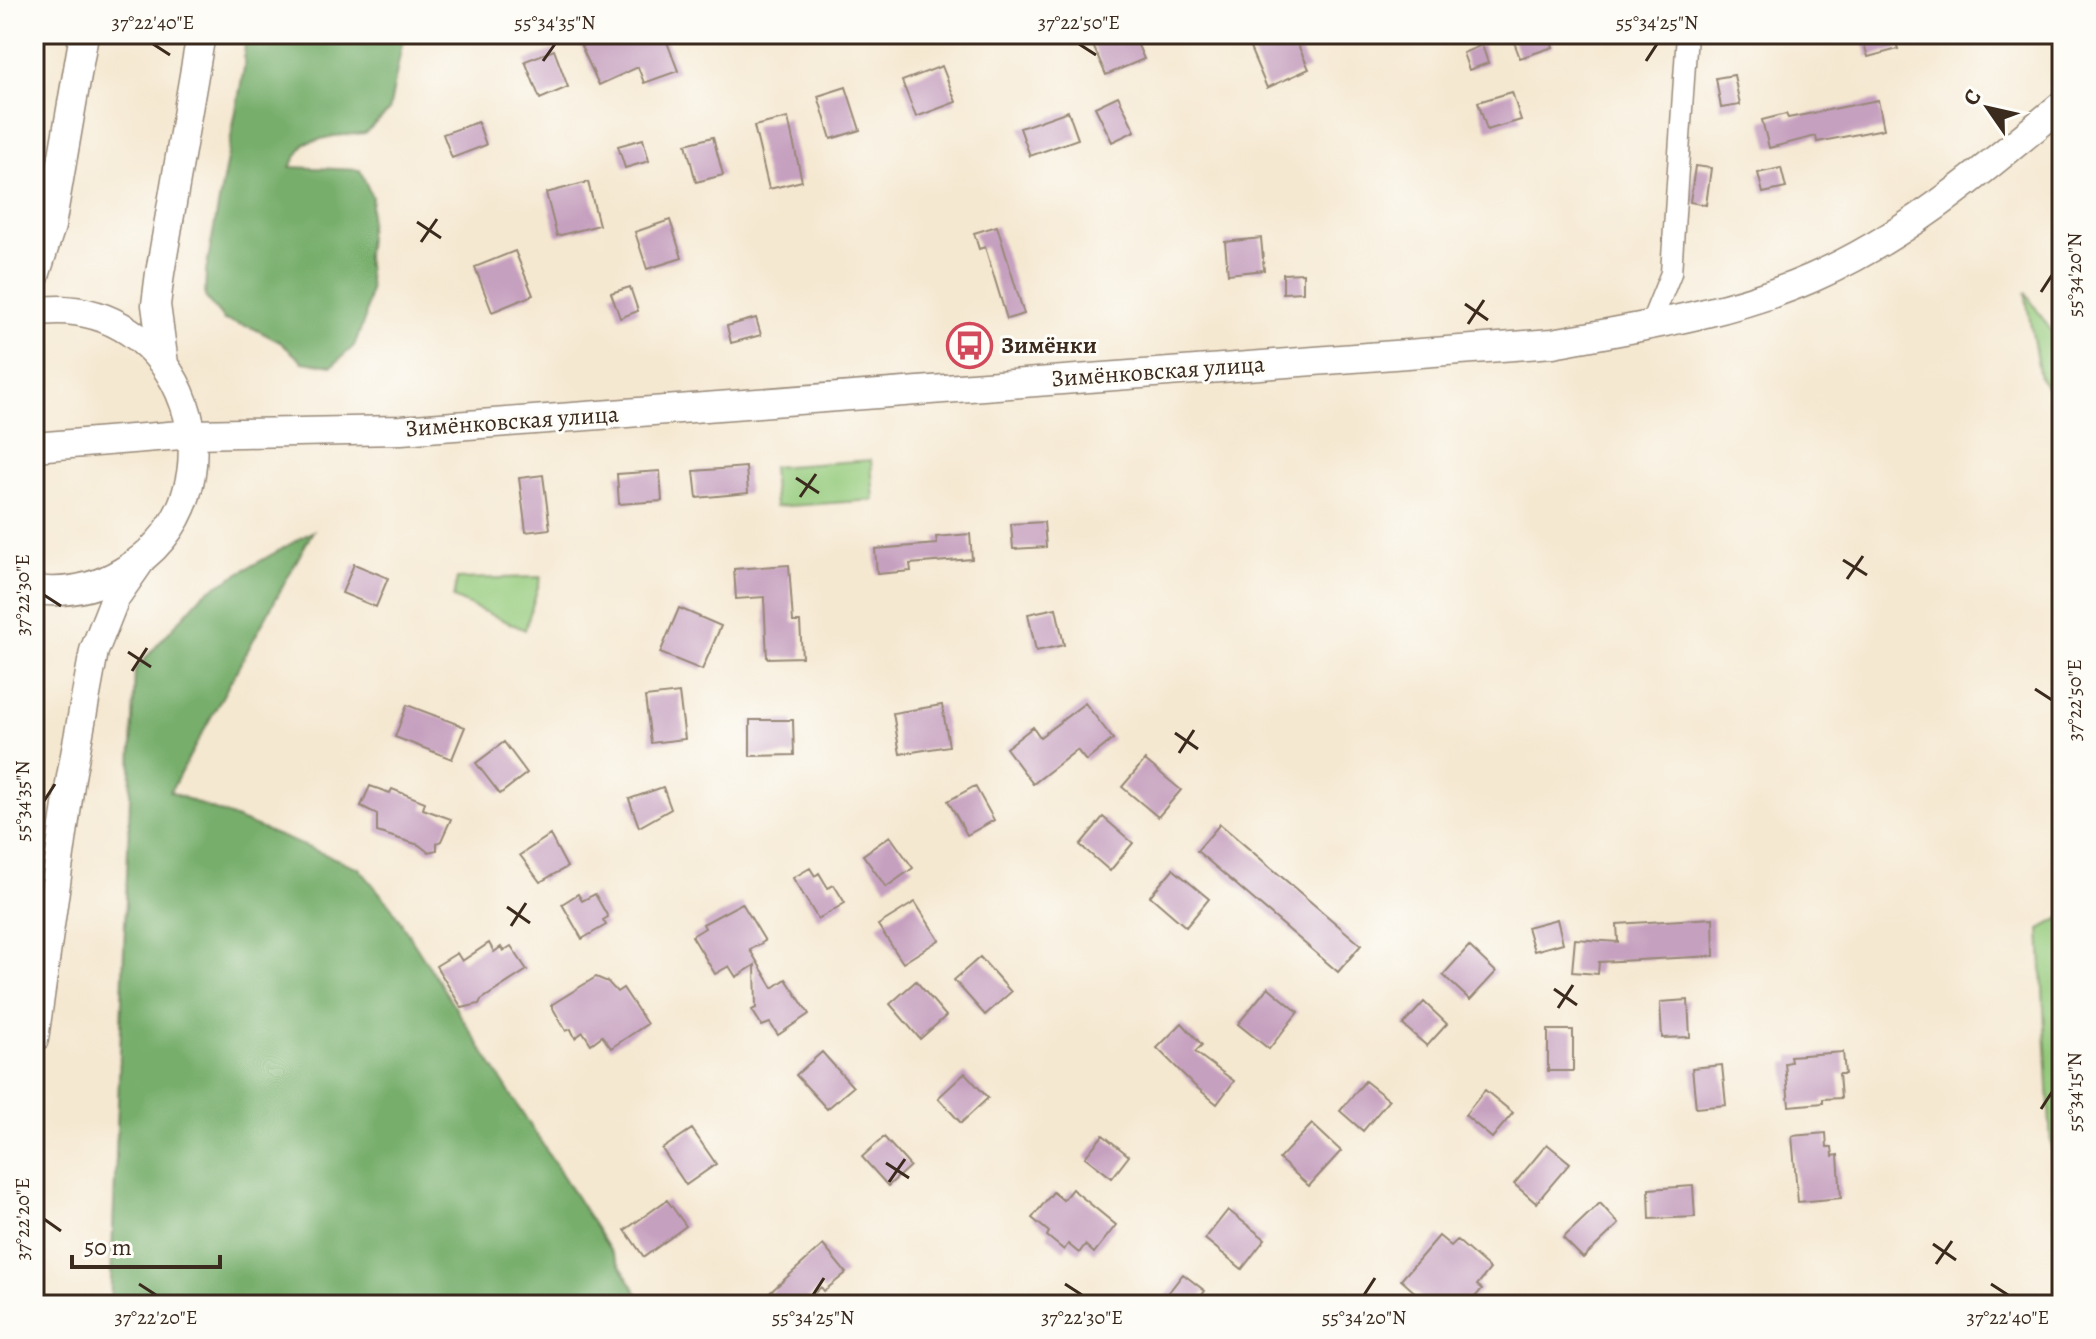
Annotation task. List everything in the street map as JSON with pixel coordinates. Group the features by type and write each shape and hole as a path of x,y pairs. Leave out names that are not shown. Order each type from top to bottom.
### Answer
{"main road":[{"path":"34,279 51,226 84,34"},
{"path":"164,364 156,305 201,34"},
{"name":"Зимёнковская улица","path":"34,447 193,434 401,430 1553,343 1685,319 1812,278 1876,245 1982,172 2062,105"},
{"path":"34,312 61,310 100,318 136,337 164,364 183,397 193,434 194,455 187,495 168,532 140,562 115,598 94,651 71,777 34,1039"},
{"path":"34,590 65,592 85,588 111,579 140,562"}],"street":[{"path":"1650,325 1671,273 1687,34"}],"green space":[{"path":"245,34 404,34 389,111 365,133 305,143 290,167 360,170 372,197 366,257 370,288 365,318 354,346 332,366 303,362 280,342 253,328 224,320 205,297 206,271 244,68"},
{"path":"2025,292 2062,347 2062,406 2040,378"},
{"path":"871,460 874,500 775,507 772,467"},
{"path":"313,531 170,792 359,868 390,905 645,1305 110,1305 135,670 204,593"},
{"path":"541,577 525,630 453,598 457,579"},
{"path":"2062,917 2062,1305 2059,1305 2040,929"}],"building":[{"path":"607,34 664,34 678,71 644,83 638,67 599,85 581,46"},
{"path":"1108,34 1133,34 1144,59 1106,75 1091,41"},
{"path":"1244,34 1293,34 1309,69 1267,88"},
{"path":"1511,34 1549,34 1553,47 1520,58"},
{"path":"1861,34 1893,34 1898,49 1868,57"},
{"path":"1482,45 1488,63 1469,70 1463,53"},
{"path":"554,50 568,87 540,99 525,61"},
{"path":"942,66 956,102 916,117 902,81"},
{"path":"1734,75 1740,105 1721,108 1716,78"},
{"path":"846,87 860,130 831,139 818,96"},
{"path":"1512,92 1521,120 1487,130 1478,102"},
{"path":"1118,96 1135,131 1112,142 1095,107"},
{"path":"1878,100 1884,129 1817,142 1816,136 1769,148 1762,120 1786,114 1788,118"},
{"path":"1068,111 1078,139 1030,156 1020,128"},
{"path":"788,118 802,181 769,189 754,126"},
{"path":"478,122 486,145 452,158 443,134"},
{"path":"713,137 723,175 696,182 686,144"},
{"path":"643,139 649,161 625,168 618,146"},
{"path":"1695,166 1711,168 1706,205 1690,202"},
{"path":"1781,168 1786,188 1763,193 1758,173"},
{"path":"588,182 599,225 557,236 546,193"},
{"path":"670,220 682,258 647,269 635,232"},
{"path":"997,226 1024,314 1007,319 985,247 979,249 974,233"},
{"path":"1261,238 1264,270 1228,274 1225,242"},
{"path":"515,251 533,295 492,312 475,267"},
{"path":"1303,273 1303,292 1283,293 1283,274"},
{"path":"630,287 638,311 620,318 611,293"},
{"path":"756,318 761,335 731,343 727,326"},
{"path":"746,467 748,493 697,498 694,471"},
{"path":"660,471 662,501 619,504 617,474"},
{"path":"543,475 550,529 526,532 519,478"},
{"path":"1044,522 1046,547 1013,549 1011,524"},
{"path":"970,534 972,559 910,564 911,571 877,574 875,549 937,544 936,537"},
{"path":"354,564 388,578 376,607 342,593"},
{"path":"789,565 793,622 800,622 802,657 767,658 764,597 736,599 734,569"},
{"path":"679,608 721,626 702,670 660,653"},
{"path":"1056,608 1064,645 1036,651 1028,614"},
{"path":"679,693 685,739 651,743 645,697"},
{"path":"1085,703 1113,739 1086,761 1077,750 1033,784 1006,748 1033,727 1040,737"},
{"path":"407,705 465,727 452,759 395,737"},
{"path":"942,705 949,746 900,754 893,713"},
{"path":"750,720 793,720 794,755 750,756"},
{"path":"504,742 527,773 500,794 476,763"},
{"path":"1145,760 1181,790 1158,817 1122,787"},
{"path":"370,786 390,793 392,789 425,802 423,809 451,819 441,841 437,843 437,850 428,852 419,845 377,832 377,814 361,806"},
{"path":"975,786 994,820 967,835 948,801"},
{"path":"663,787 671,809 639,827 629,799"},
{"path":"1103,817 1133,843 1110,871 1080,845"},
{"path":"1220,824 1361,945 1338,972 1197,851"},
{"path":"550,835 567,867 540,882 520,855"},
{"path":"890,836 913,868 886,887 863,855"},
{"path":"810,868 815,876 819,873 828,888 834,885 845,903 818,919 793,878"},
{"path":"1173,869 1209,899 1186,927 1150,896"},
{"path":"578,894 582,901 595,894 608,917 603,920 606,925 582,939 562,904"},
{"path":"915,902 939,940 903,963 878,925"},
{"path":"742,903 765,941 750,950 773,988 786,979 809,1014 778,1035 770,1023 762,1026 752,1010 756,1008 755,965 736,977 729,966 715,974 692,936 705,928 703,924"},
{"path":"1713,918 1714,956 1599,962 1598,974 1572,972 1575,939 1618,942 1617,924"},
{"path":"1557,919 1563,943 1534,951 1527,927"},
{"path":"489,943 494,952 511,946 527,970 479,1004 462,1008 436,966 457,953 462,961"},
{"path":"1469,946 1496,972 1470,1000 1443,975"},
{"path":"980,957 1011,992 985,1015 954,980"},
{"path":"596,977 608,982 617,992 623,988 647,1024 611,1048 602,1036 591,1044 583,1032 575,1038 571,1029 566,1031 551,1005"},
{"path":"916,981 946,1016 920,1039 890,1004"},
{"path":"1268,987 1298,1012 1269,1049 1238,1024"},
{"path":"1688,1000 1690,1037 1662,1038 1660,1002"},
{"path":"1424,1002 1447,1024 1427,1046 1403,1025"},
{"path":"1182,1023 1202,1045 1195,1052 1234,1081 1217,1104 1157,1048"},
{"path":"1548,1030 1573,1030 1573,1071 1548,1071"},
{"path":"822,1052 853,1087 827,1109 796,1075"},
{"path":"1843,1052 1845,1074 1839,1074 1841,1098 1789,1106 1785,1063 1791,1062 1790,1056"},
{"path":"1722,1065 1726,1105 1696,1108 1692,1068"},
{"path":"965,1073 988,1098 961,1123 938,1098"},
{"path":"1365,1081 1389,1100 1363,1131 1340,1111"},
{"path":"1485,1090 1513,1113 1492,1138 1465,1115"},
{"path":"1312,1124 1341,1151 1309,1186 1279,1159"},
{"path":"692,1129 716,1164 686,1185 662,1149"},
{"path":"1826,1133 1827,1147 1832,1147 1833,1156 1838,1155 1841,1198 1798,1202 1792,1136"},
{"path":"1103,1135 1129,1156 1112,1178 1085,1157"},
{"path":"884,1137 910,1166 888,1186 862,1157"},
{"path":"1547,1144 1570,1163 1536,1203 1514,1184"},
{"path":"1693,1186 1695,1217 1650,1219 1649,1189"},
{"path":"1072,1189 1116,1225 1094,1253 1085,1245 1079,1253 1068,1244 1064,1250 1032,1218 1053,1192 1063,1200"},
{"path":"667,1200 686,1226 644,1257 625,1230"},
{"path":"1600,1203 1619,1224 1583,1258 1563,1238"},
{"path":"1228,1210 1265,1239 1242,1269 1205,1239"},
{"path":"1439,1236 1451,1246 1457,1240 1490,1269 1477,1285 1482,1289 1470,1303 1465,1299 1459,1305 1429,1305 1401,1280"},
{"path":"823,1245 846,1273 824,1291 821,1287 801,1305 756,1305"},
{"path":"1183,1274 1205,1291 1194,1305 1159,1305"}],"place":[{"name":"Зимёнки","path":"970,345"}]}
